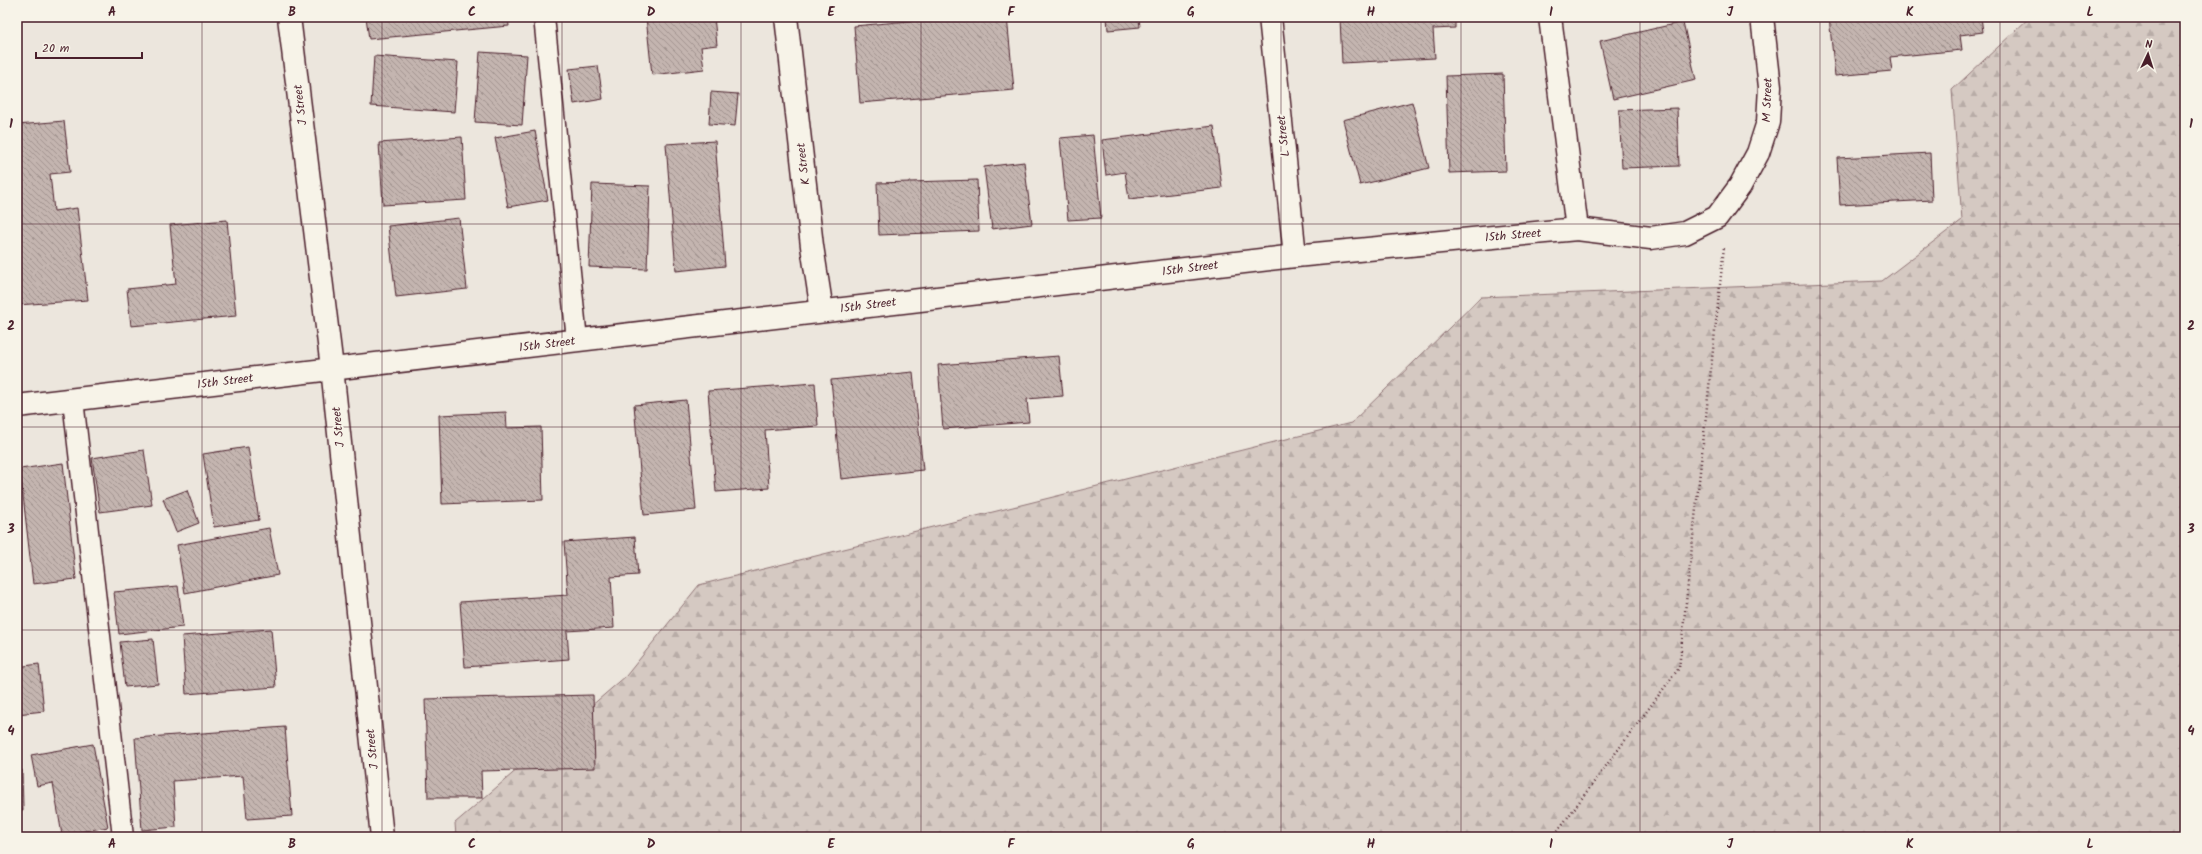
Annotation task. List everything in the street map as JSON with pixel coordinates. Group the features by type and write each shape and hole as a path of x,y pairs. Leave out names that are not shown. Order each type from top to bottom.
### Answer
{"street":[{"name":"J Street","path":"289,17 332,368 382,837"},
{"name":"K Street","path":"786,17 812,246 822,311"},
{"name":"L Street","path":"1270,17 1295,256"},
{"path":"1550,17 1577,229"},
{"name":"M Street","path":"1718,217 1740,186 1758,153 1768,122 1770,87 1762,17"},
{"name":"15th Street","path":"17,406 1295,256 1577,229 1651,238 1685,233 1718,217"}],"lane":[{"path":"544,17 577,340"},
{"path":"73,400 123,837"}],"path":[{"path":"1554,837 1679,668 1726,235 1718,217"}],"green space":[{"path":"2030,17 2185,17 2185,837 456,837 455,823 626,676 699,585 1351,423 1481,297 1882,281 1962,220 1952,90"}],"building":[{"path":"366,17 508,17 509,26 369,39"},
{"path":"646,17 714,17 717,45 701,47 704,69 652,75"},
{"path":"953,17 1007,17 1014,90 860,103 854,26"},
{"path":"1107,17 1139,17 1140,27 1108,30"},
{"path":"1455,17 1455,28 1433,29 1435,58 1342,63 1340,18"},
{"path":"1829,17 1981,17 1983,32 1960,35 1962,50 1890,57 1892,71 1835,76"},
{"path":"1683,22 1696,80 1613,99 1600,41"},
{"path":"480,52 527,55 522,125 475,122"},
{"path":"374,56 458,62 454,112 371,106"},
{"path":"598,66 603,99 574,104 569,69"},
{"path":"1503,74 1506,171 1449,173 1446,76"},
{"path":"711,92 738,94 735,126 709,124"},
{"path":"1412,102 1429,168 1360,185 1343,120"},
{"path":"1677,108 1679,166 1622,168 1619,110"},
{"path":"64,121 70,172 50,174 54,211 77,208 88,300 17,305 17,125"},
{"path":"1214,126 1222,188 1129,199 1125,172 1106,175 1102,140"},
{"path":"535,131 548,200 508,207 495,138"},
{"path":"1093,135 1101,218 1068,220 1060,138"},
{"path":"462,137 466,200 383,205 379,143"},
{"path":"715,141 725,266 676,271 666,144"},
{"path":"1930,153 1932,200 1840,205 1837,158"},
{"path":"1024,162 1032,224 992,229 984,167"},
{"path":"977,180 979,231 879,235 877,183"},
{"path":"592,184 650,186 647,269 589,267"},
{"path":"459,218 467,289 396,297 388,226"},
{"path":"227,220 236,316 131,326 127,289 176,284 170,225"},
{"path":"1059,356 1063,396 1027,399 1029,422 943,429 938,365"},
{"path":"913,372 923,470 841,479 831,380"},
{"path":"815,383 818,426 765,430 769,488 716,492 708,391"},
{"path":"686,400 696,510 644,515 634,405"},
{"path":"506,412 507,428 541,427 543,500 442,504 439,415"},
{"path":"248,447 259,520 214,527 203,454"},
{"path":"144,450 152,505 100,512 92,458"},
{"path":"63,463 76,579 33,584 20,469"},
{"path":"187,490 199,523 176,532 163,499"},
{"path":"269,528 278,575 185,593 177,545"},
{"path":"635,537 638,575 611,577 614,628 567,631 569,659 465,667 460,602 568,595 564,542"},
{"path":"178,586 183,627 119,634 114,592"},
{"path":"271,629 276,687 186,694 182,636"},
{"path":"153,639 158,684 125,687 120,642"},
{"path":"39,664 44,711 17,714 17,667"},
{"path":"593,695 595,768 481,771 482,798 428,798 425,699"},
{"path":"285,727 292,816 247,819 243,776 173,781 176,827 142,830 135,738"},
{"path":"93,744 108,827 62,835 53,783 37,786 31,755"},
{"path":"17,770 22,770 23,810 17,810"}]}
